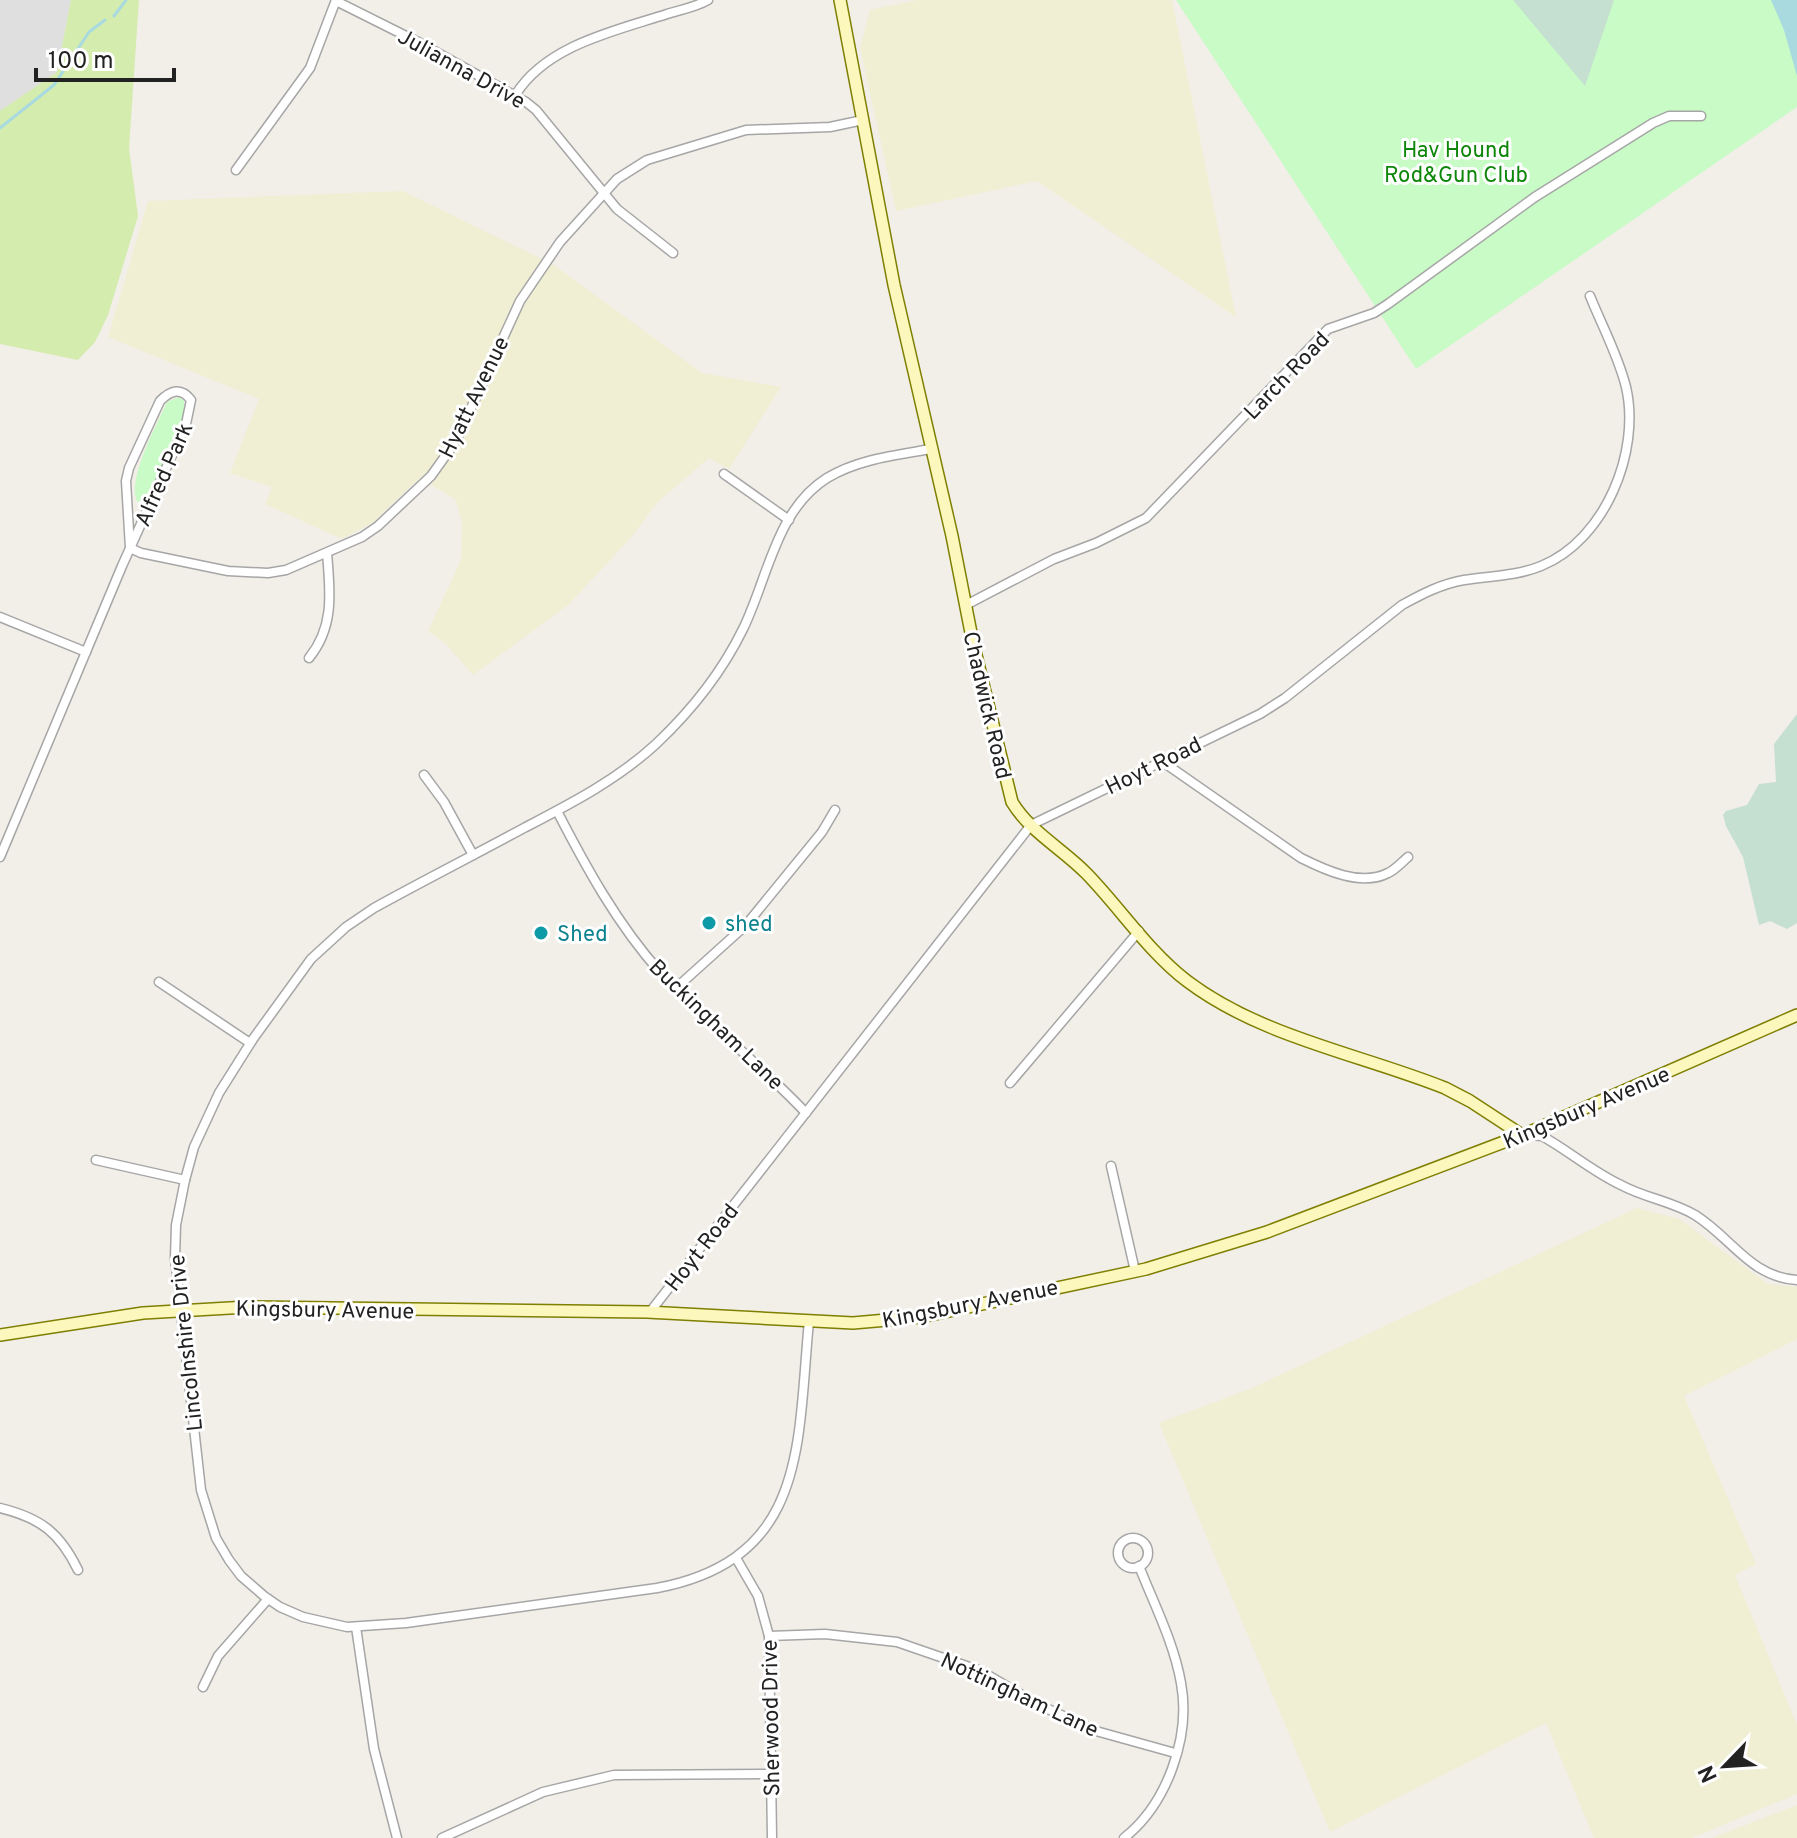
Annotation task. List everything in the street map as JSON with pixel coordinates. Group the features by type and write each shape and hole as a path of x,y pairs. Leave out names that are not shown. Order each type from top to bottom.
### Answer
{"main road":[{"name":"Chadwick Road","path":"840,0 894,285 1009,795 1016,808 1087,874 1184,979 1231,1009 1272,1027 1445,1088 1522,1135"},
{"name":"Kingsbury Avenue","path":"0,1335 83,1321 180,1310 261,1307 650,1312 853,1323 898,1321 1135,1271 1267,1232 1522,1135 1797,1015"}],"street":[{"path":"236,170 310,68 336,0"},
{"name":"Julianna Drive","path":"336,0 516,94 536,110 617,209 673,253"},
{"path":"516,94 525,79 589,39 708,0"},
{"name":"Larch Road","path":"966,605 1054,559 1146,518 1328,329 1374,313 1535,197 1653,123 1669,116 1701,116"},
{"name":"Hyatt Avenue","path":"130,548 228,571 268,573 286,570 362,537 378,526 444,460 456,441 520,301 560,242 617,179 647,160 746,130 830,127 863,120"},
{"name":"Hoyt Road","path":"650,1312 1031,825 1163,762 1285,698 1402,605 1448,584 1517,574 1543,566 1586,535 1611,498 1625,448 1628,423 1626,389 1590,296"},
{"name":"Alfred Park","path":"178,391 186,393 191,400 191,411 130,548 126,481 129,468 160,401 167,394 178,391"},
{"name":"Lincolnshire Drive","path":"809,1321 796,1455 789,1485 770,1523 736,1558 705,1576 657,1588 406,1623 356,1627 315,1621 280,1607 241,1576 216,1538 205,1510 180,1310 175,1247 178,1213 204,1122 250,1043 311,959 346,927 396,896 557,811 637,761 698,699 715,677 742,631 789,520 811,490 840,471 869,461 931,449"},
{"path":"724,474 789,520"},
{"path":"0,857 130,548"},
{"path":"309,658 326,629 331,607 327,553"},
{"path":"0,617 86,652"},
{"path":"1163,762 1301,858 1323,869 1372,878 1388,873 1408,857"},
{"path":"424,775 444,802 473,855"},
{"path":"676,988 746,925 822,832 835,810"},
{"name":"Buckingham Lane","path":"557,811 620,920 659,971 806,1113"},
{"path":"1010,1083 1139,931"},
{"path":"159,982 250,1043"},
{"path":"1522,1135 1542,1136 1617,1183 1679,1206 1706,1223 1754,1266 1774,1277 1797,1280"},
{"path":"96,1160 185,1180"},
{"path":"1111,1166 1135,1271"},
{"path":"0,1508 33,1518 49,1529 63,1544 78,1570"},
{"name":"Sherwood Drive","path":"736,1558 758,1596 769,1636 772,1838"},
{"path":"1124,1838 1159,1798 1175,1753 1182,1719 1182,1687 1174,1656 1139,1566"},
{"path":"203,1687 218,1656 268,1599"},
{"path":"356,1627 371,1731 397,1838"},
{"name":"Nottingham Lane","path":"769,1636 825,1634 897,1642 981,1671 1037,1704 1096,1731 1175,1753"},
{"path":"442,1838 516,1803 595,1778 614,1775 772,1774"}],"shaded area":[{"path":"0,0 71,0 57,72 0,111"}],"green space":[{"path":"71,0 139,0 129,148 138,216 108,315 95,342 78,360 0,344 0,111 57,72"},
{"path":"917,0 1172,0 1236,317 1037,181 896,211 860,48 870,10"},
{"name":"Hav Hound Rod&Gun Club","path":"1176,0 1513,0 1585,86 1614,0 1782,0 1797,33 1797,107 1416,369"},
{"path":"1491,0 1701,0 1593,92 1347,101"},
{"path":"403,191 554,265 702,373 781,387 729,469 709,458 658,502 629,540 568,605 473,675 446,644 428,631 461,560 462,524 456,500 420,478 372,523 342,539 265,504 272,487 230,473 259,399 108,337 148,201"},
{"path":"179,397 184,401 185,414 146,499 138,502 136,481 144,452 167,402"},
{"path":"1797,714 1797,923 1787,929 1770,921 1759,925 1743,857 1723,815 1726,811 1747,805 1759,784 1776,782 1774,744"},
{"path":"1637,1208 1679,1219 1768,1284 1797,1287 1797,1339 1684,1396 1756,1564 1735,1575 1797,1725 1797,1794 1692,1838 1594,1838 1546,1723 1330,1832 1159,1423 1252,1388"},
{"path":"1797,1805 1797,1838 1712,1838"}],"water":[{"path":"1771,0 1797,0 1797,76 1784,30"}],"waterway":[{"path":"114,16 126,0"},
{"path":"0,128 54,85 89,32 105,20"}],"place":[{"name":"shed","path":"709,923"},
{"name":"Shed","path":"541,933"}]}
